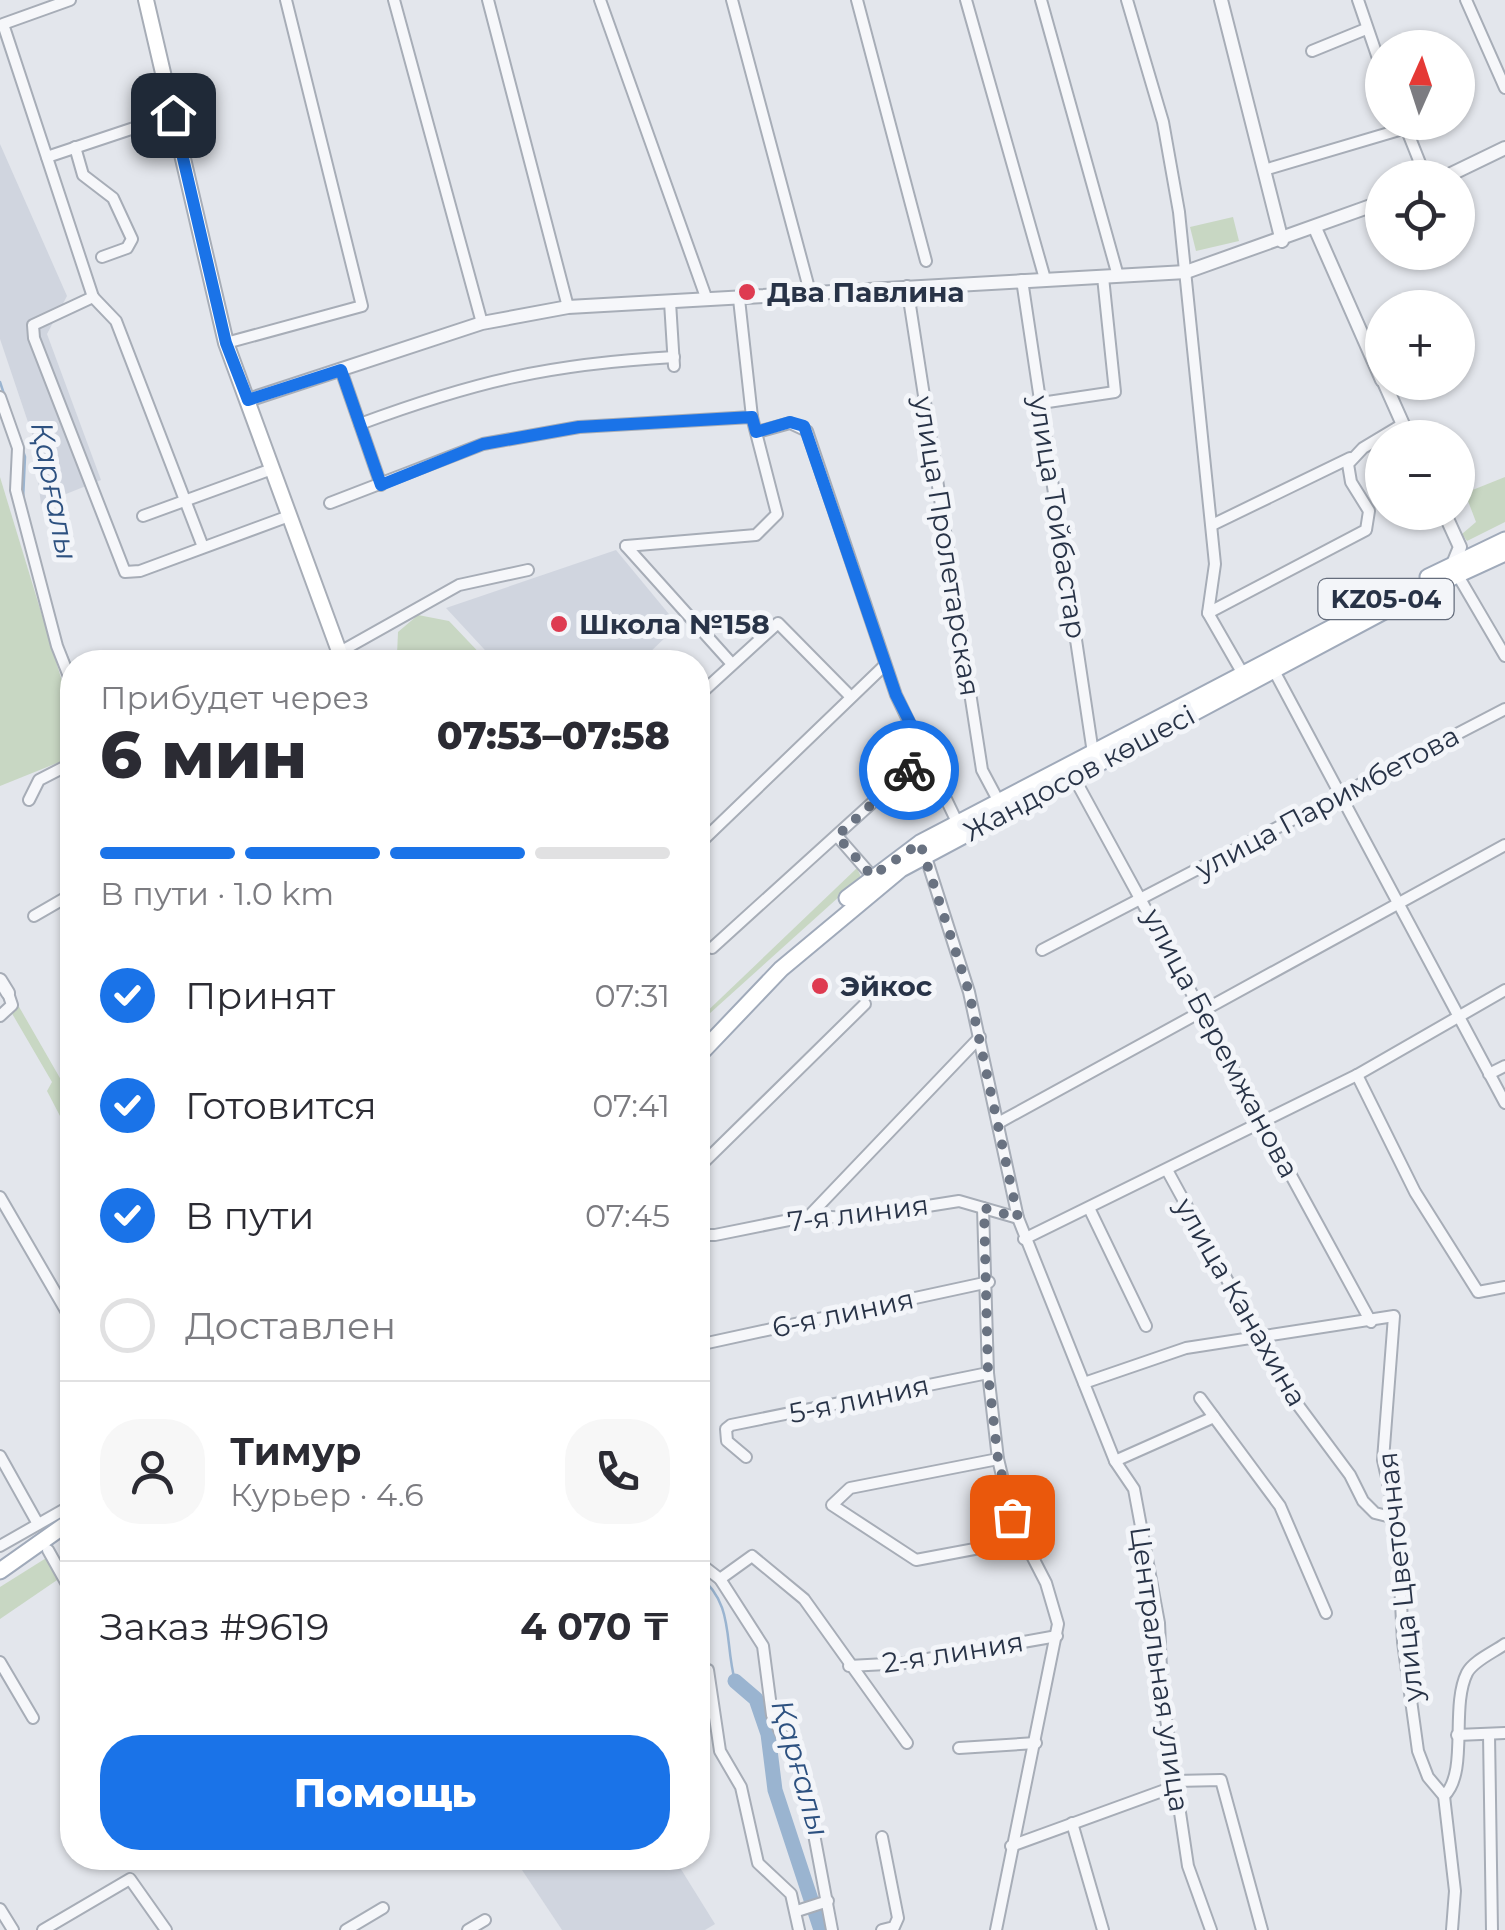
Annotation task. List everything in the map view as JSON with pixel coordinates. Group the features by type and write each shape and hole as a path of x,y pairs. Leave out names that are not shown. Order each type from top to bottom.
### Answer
{"main road":[{"path":"146,0 226,343 338,650"},
{"name":"Жандосов көшесі","path":"710,1031 872,876 1505,540"},
{"name":"Жандосов көшесі","path":"1455,569 1505,553"},
{"name":"Жандосов көшесі","path":"710,1044 834,922 958,824 1071,771 1093,753 1243,674 1272,666"},
{"path":"0,1571 60,1528"},
{"path":"0,1580 60,1541"}],"street":[{"path":"70,0 3,24 93,297 116,322 203,547"},
{"path":"226,343 362,306 286,0"},
{"path":"394,0 482,323"},
{"path":"488,0 568,306"},
{"path":"600,0 708,300"},
{"path":"732,0 810,292"},
{"path":"858,0 926,261"},
{"path":"966,0 1045,279"},
{"path":"1041,0 1118,276"},
{"path":"1126,0 1163,122 1186,272 1216,564 1208,613 1243,674"},
{"path":"1220,0 1282,241"},
{"path":"1312,51 1366,28 1358,0"},
{"path":"1466,0 1505,88"},
{"path":"47,156 173,115"},
{"path":"1264,170 1365,138"},
{"path":"75,146 83,175 114,198 132,240 127,248 102,257"},
{"path":"1475,163 1505,148"},
{"path":"248,400 482,323 568,306 1186,272 1365,209"},
{"path":"1315,228 1365,340"},
{"path":"1041,403 1115,392 1103,277"},
{"name":"улица Тойбастар","path":"1022,280 1093,753"},
{"name":"улица Пролетарская","path":"907,286 982,770 999,802"},
{"path":"93,297 42,318 33,325 34,338 125,572 140,571 289,516"},
{"path":"732,664 626,546 762,534 778,510 752,417 739,299"},
{"path":"360,424 514,374 572,363 674,362 670,302"},
{"path":"341,370 381,485"},
{"path":"0,397 18,448 16,490 60,656"},
{"path":"330,503 483,444 579,427 752,417"},
{"path":"756,432 790,422 807,431 885,665 958,824"},
{"path":"1212,525 1365,450"},
{"path":"1208,613 1366,530 1370,516 1347,471 1351,457"},
{"path":"143,516 272,469"},
{"path":"1452,530 1460,547 1455,569 1505,656"},
{"path":"354,650 459,585 528,570"},
{"path":"710,685 778,622 851,697"},
{"path":"710,834 885,665"},
{"path":"1272,666 1505,1103"},
{"name":"улица Паримбетова","path":"1042,950 1505,708"},
{"path":"712,948 926,754"},
{"path":"28,800 40,780 60,769"},
{"name":"улица Беремжанова","path":"1071,771 1203,1007 1371,1322"},
{"path":"837,836 872,876"},
{"path":"1000,1122 1203,1007 1505,845"},
{"name":"Центральная улица","path":"922,849 948,919 980,1038 1024,1239 1115,1461 1134,1489 1151,1578 1188,1866 1211,1930"},
{"path":"34,916 60,901"},
{"path":"0,980 12,1005 0,1016"},
{"path":"1024,1239 1357,1075 1505,990"},
{"path":"710,1156 865,1004"},
{"path":"809,1216 980,1038"},
{"path":"1489,1074 1505,1066"},
{"path":"1357,1075 1415,1192 1478,1292 1505,1286"},
{"name":"улица Канахина","path":"1167,1170 1247,1323 1258,1335 1289,1392 1350,1476 1362,1501 1375,1513 1396,1518"},
{"path":"0,1198 60,1301"},
{"name":"7-я линия","path":"710,1235 809,1216 852,1218 959,1201 1018,1218"},
{"path":"984,1208 989,1282 988,1373 998,1459 1022,1540 1054,1605 1057,1636 996,1930"},
{"path":"1088,1208 1146,1326"},
{"name":"6-я линия","path":"710,1342 989,1282"},
{"name":"улица Цветочная","path":"1371,1322 1394,1316 1383,1460 1396,1518 1403,1642 1418,1751 1428,1776 1444,1796"},
{"path":"1084,1383 1186,1348 1371,1322"},
{"name":"5-я линия","path":"746,1457 727,1442 726,1429 731,1425 988,1373"},
{"path":"1200,1398 1280,1506 1326,1613"},
{"path":"1115,1461 1214,1417"},
{"path":"0,1456 38,1524"},
{"path":"998,1459 850,1488 832,1505 916,1560 1022,1540"},
{"path":"0,1546 60,1512"},
{"path":"48,1550 60,1571"},
{"path":"720,1580 746,1558 757,1558 804,1598 908,1743"},
{"path":"710,1572 720,1580 763,1646 772,1715 804,1781 823,1903 832,1930"},
{"name":"2-я линия","path":"850,1666 905,1663 1057,1636"},
{"path":"1452,1930 1455,1891 1444,1796 1452,1788 1458,1702 1468,1670 1505,1644"},
{"path":"0,1662 34,1718"},
{"path":"710,1684 720,1751 741,1787 761,1870 788,1890 802,1910 799,1930"},
{"path":"1457,1735 1505,1733"},
{"path":"1490,1734 1492,1930"},
{"path":"959,1748 1036,1743"},
{"path":"1011,1846 1176,1783 1221,1780 1262,1930"},
{"path":"1072,1823 1102,1930"},
{"path":"882,1838 898,1918 894,1928 882,1930"},
{"path":"44,1930 130,1879 166,1930"},
{"path":"802,1910 823,1903"},
{"path":"346,1930 383,1908"},
{"path":"0,1909 13,1930"},
{"path":"468,1930 485,1920"}],"shaded area":[{"path":"0,144 67,296 47,334 101,480 41,504 32,434 0,339"},
{"path":"616,550 678,625 652,650 485,650 446,608"},
{"path":"522,1870 681,1870 715,1924 705,1930 562,1930"}],"green space":[{"path":"1233,217 1239,241 1196,251 1190,227"},
{"path":"0,477 60,674 60,762 0,786"},
{"path":"1505,477 1505,522 1467,541 1462,534 1475,530 1475,489"},
{"path":"418,615 449,621 477,650 397,650 398,632"},
{"path":"857,868 861,877 710,1013 710,1009"},
{"path":"12,1005 18,1005 60,1078 60,1116 47,1091 52,1082 10,1010"},
{"path":"51,1555 60,1571 60,1578 0,1619 0,1587"}],"waterway":[{"name":"Қарғалы","path":"0,382 4,394"},
{"name":"Қарғалы","path":"10,411 25,457 23,500"},
{"name":"Қарғалы","path":"710,1586 723,1611 735,1681"},
{"name":"Қарғалы","path":"735,1681 756,1699 768,1734 775,1790 821,1930"}],"way so far":[{"path":"909,770 837,836 872,876 920,843 969,992 1018,1218 984,1208 989,1282 988,1373 998,1459 1012,1517"}],"place":[{"name":"Два Павлина","path":"747,292"},
{"name":"Школа №158","path":"559,624"},
{"name":"Эйкос","path":"820,986"}],"route":[{"path":"173,115 226,343 248,400 341,370 381,485 483,444 579,427 752,417 756,432 790,422 804,426 896,695 926,754 909,770"}]}
